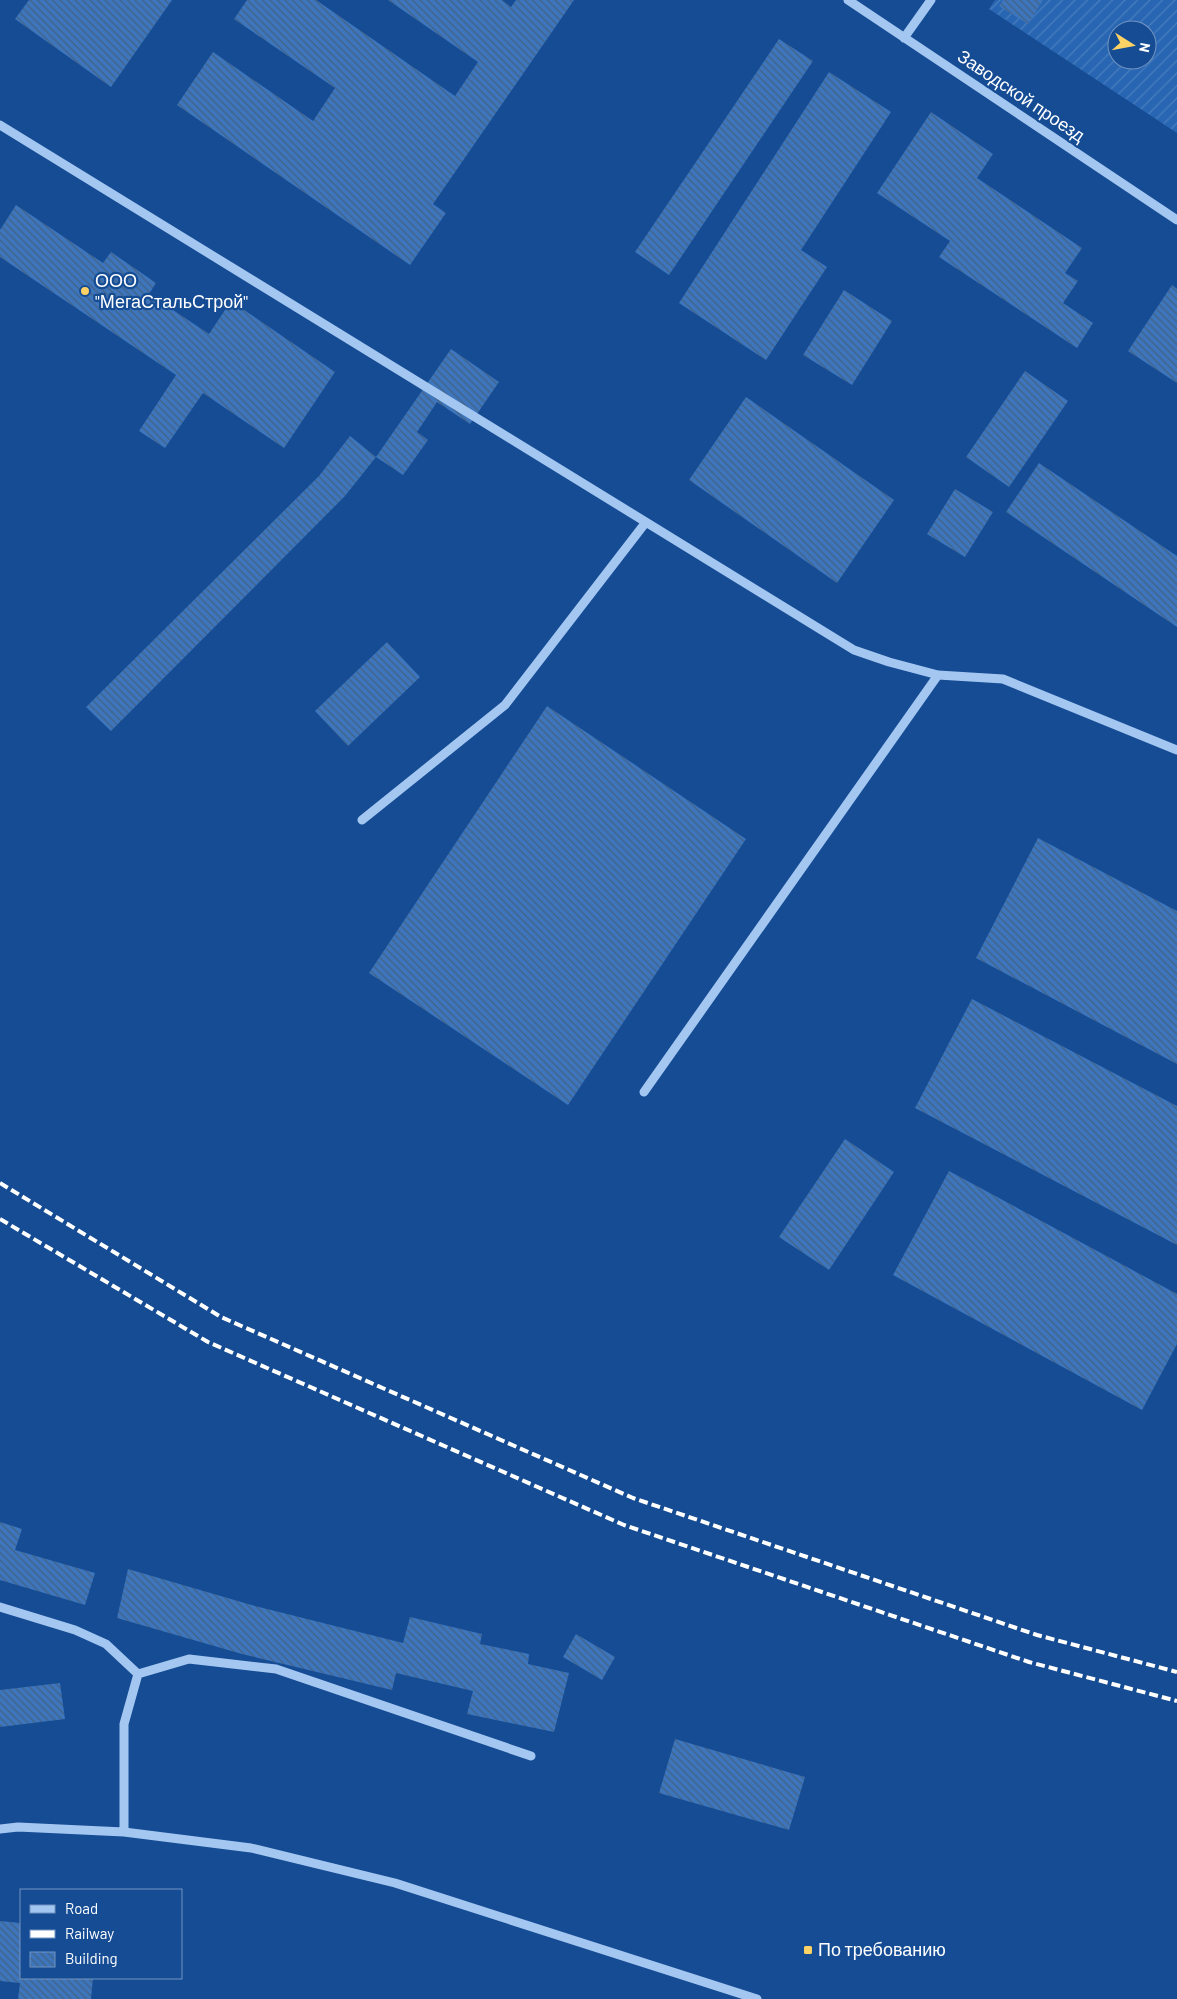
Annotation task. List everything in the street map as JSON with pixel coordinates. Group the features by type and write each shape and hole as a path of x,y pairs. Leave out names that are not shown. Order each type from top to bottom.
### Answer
{"street":[{"name":"Заводской проезд","path":"848,0 1177,220"},
{"path":"904,38 931,0"},
{"path":"0,125 854,650 938,675 1003,679 1177,750"},
{"path":"362,820 505,705 646,522"},
{"path":"644,1092 938,675"},
{"path":"0,1608 75,1630 106,1644 138,1674"},
{"path":"138,1674 189,1659 276,1668 531,1756"},
{"path":"124,1832 124,1724 138,1674"},
{"path":"0,1828 18,1827 124,1832 251,1848 395,1883 757,1999"}],"shaded area":[{"path":"995,0 1177,0 1177,133 989,9"}],"building":[{"path":"29,0 172,0 111,87 15,19"},
{"path":"247,0 316,0 455,96 478,62 388,0 502,0 511,7 516,0 574,0 433,204 446,213 410,265 177,105 213,52 313,121 335,88 234,19"},
{"path":"1003,0 1043,0 1028,24 999,6"},
{"path":"779,39 813,61 669,275 635,252"},
{"path":"829,72 891,112 801,250 827,267 766,360 679,303"},
{"path":"931,112 993,154 977,178 1082,248 1065,273 1078,281 1063,303 1093,323 1077,348 939,257 950,241 877,193"},
{"path":"16,205 103,263 111,252 156,283 149,294 209,334 231,301 335,372 284,448 203,393 165,448 139,431 176,375 0,257 0,230"},
{"path":"1172,285 1177,289 1177,383 1128,351"},
{"path":"844,290 892,321 852,385 803,355"},
{"path":"451,349 499,382 470,424 437,402 417,432 428,440 403,475 376,457"},
{"path":"1025,371 1068,401 1009,487 966,457"},
{"path":"746,397 894,500 837,583 689,480"},
{"path":"350,436 376,457 345,496 111,731 86,707 319,476"},
{"path":"1039,463 1177,556 1177,627 1006,512"},
{"path":"955,489 993,512 965,557 927,534"},
{"path":"387,642 420,677 348,746 315,711"},
{"path":"547,706 746,839 568,1105 369,973"},
{"path":"1038,838 1177,911 1177,1064 976,958"},
{"path":"972,999 1177,1106 1177,1245 915,1108"},
{"path":"845,1139 894,1172 829,1270 779,1237"},
{"path":"949,1171 1177,1294 1177,1344 1142,1410 893,1275"},
{"path":"0,1522 22,1529 15,1550 95,1573 85,1605 0,1580"},
{"path":"128,1569 255,1606 403,1643 410,1617 482,1634 480,1644 529,1654 528,1664 569,1673 554,1732 467,1714 473,1691 396,1673 392,1690 242,1654 117,1618"},
{"path":"576,1634 615,1657 602,1680 563,1657"},
{"path":"60,1683 65,1719 0,1727 0,1690"},
{"path":"675,1739 805,1777 789,1830 659,1793"},
{"path":"0,1921 20,1923 20,1979 93,1979 91,1999 18,1999 20,1983 0,1981"}],"railway":[{"path":"0,1183 221,1317 633,1498 1037,1635 1177,1672"},
{"path":"0,1219 208,1342 624,1525 1029,1662 1177,1701"}],"place":[{"name":"ООО \"МегаСтальСтрой\"","path":"85,291"},
{"name":"По требованию","path":"808,1950"}]}
